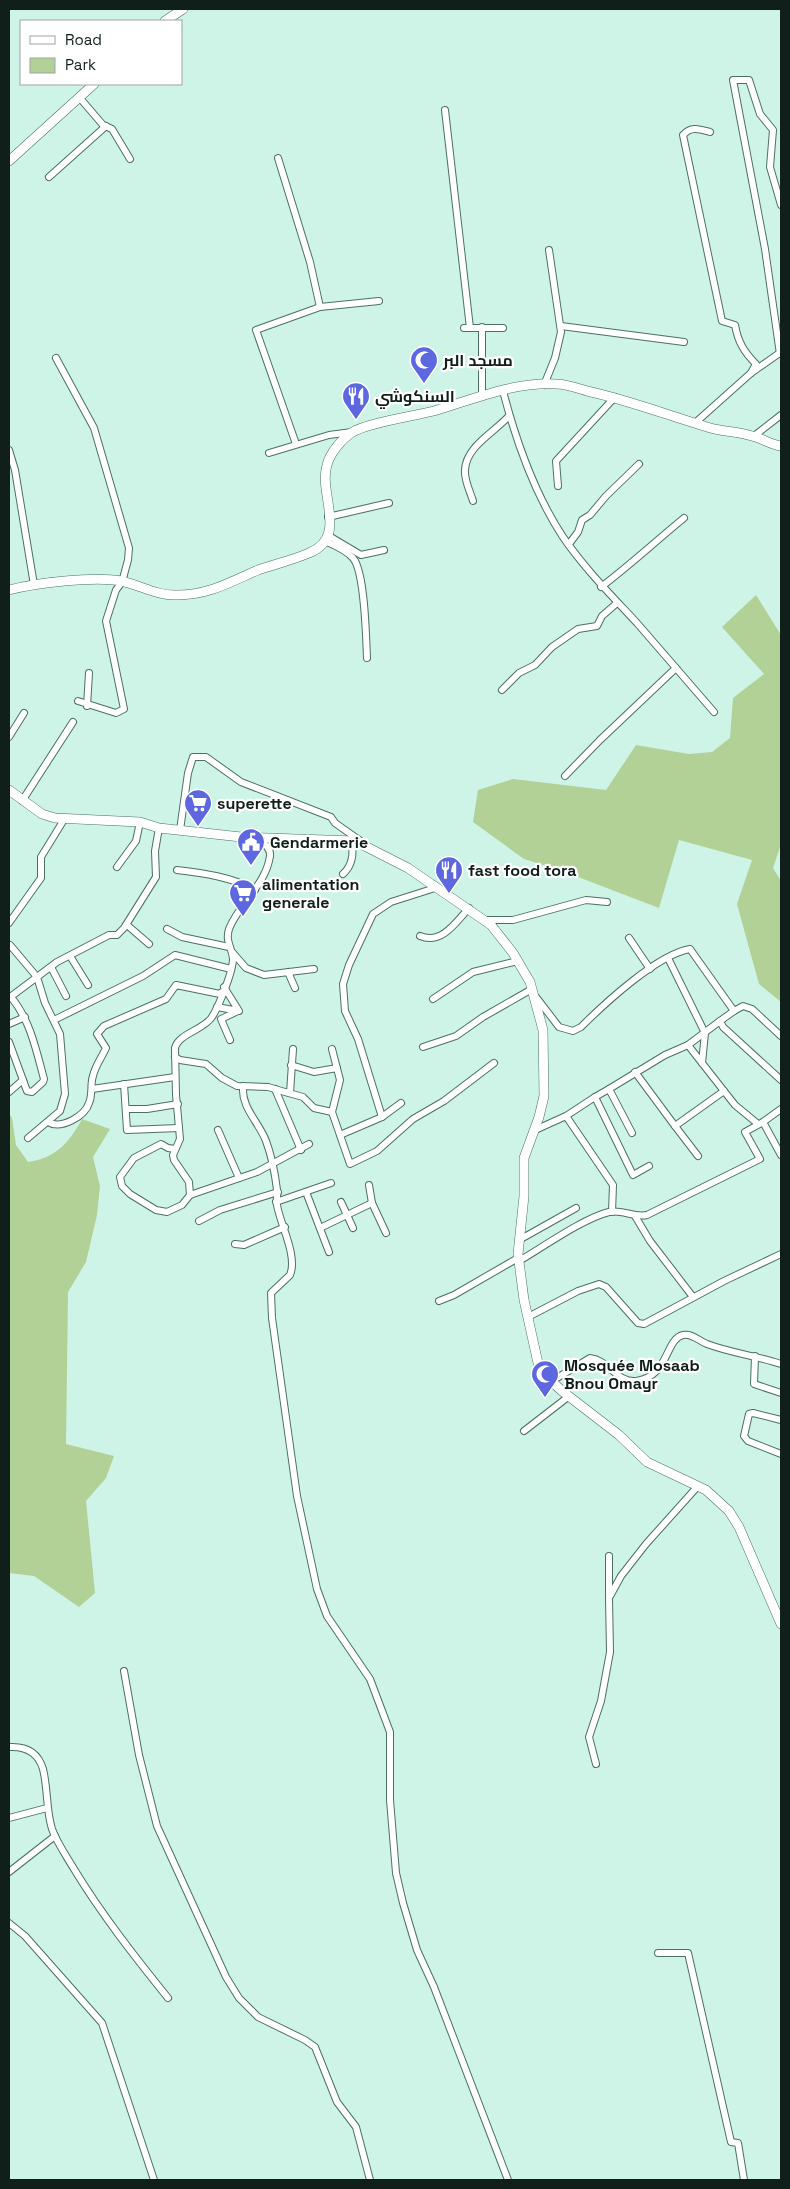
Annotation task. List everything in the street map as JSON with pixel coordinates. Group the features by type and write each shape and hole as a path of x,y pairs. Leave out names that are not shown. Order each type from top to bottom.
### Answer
{"street":[{"path":"166,20 182,9"},
{"path":"695,423 751,373 781,353 733,80 749,80 760,114 773,130 770,167 781,206"},
{"path":"9,161 93,85"},
{"path":"79,97 106,126 112,129 130,159"},
{"path":"445,110 467,328 503,328"},
{"path":"49,177 106,126"},
{"path":"710,132 694,128 688,130 684,136 722,321 735,325 738,339 745,353 756,364 751,373"},
{"path":"278,158 310,262 320,307"},
{"path":"544,385 555,358 561,326 549,250"},
{"path":"296,444 256,330 320,307 379,300"},
{"path":"561,326 684,342"},
{"path":"482,327 482,394"},
{"path":"56,358 94,428 101,448 109,485 129,548 122,582 116,590 106,621 124,709 116,713 87,706 78,701"},
{"path":"269,453 296,444 353,432 434,410 482,394 523,385 557,384 615,397 710,428 754,436 781,446"},
{"path":"503,390 509,416 537,489 569,544 601,587 714,712"},
{"path":"558,486 556,460 615,397"},
{"path":"754,436 781,415"},
{"path":"473,500 465,476 465,466 476,447 509,416"},
{"path":"9,590 34,585 95,580 122,582 150,592 176,596 222,588 256,571 313,552 328,539 325,476 327,464 333,452 353,432"},
{"path":"9,450 15,470 34,585"},
{"path":"569,544 578,532 581,521 590,516 606,496 639,464"},
{"path":"328,517 390,503"},
{"path":"601,587 629,566 684,518"},
{"path":"328,539 361,555 384,550"},
{"path":"328,539 348,553 354,559 359,570 365,614 367,658"},
{"path":"502,690 519,673 535,665 552,647 578,629 597,626 602,616 617,603"},
{"path":"565,776 623,717 676,668"},
{"path":"87,706 89,673"},
{"path":"9,737 24,713"},
{"path":"22,801 73,722"},
{"path":"180,830 188,773 193,757 206,756 241,782 325,814 365,844 408,868 435,888 486,920 518,961 534,993 559,1027 573,1031 581,1027 614,995 650,969 687,949 692,950 734,1010"},
{"path":"9,790 42,814 65,818 140,822 159,828 258,838 351,840 365,844"},
{"path":"9,923 41,878 41,857 65,818"},
{"path":"117,867 136,840 140,822"},
{"path":"9,1042 27,1091 30,1092 44,1080 25,1017 10,997 51,967 109,935 117,935 127,925 156,877 155,851 159,828"},
{"path":"190,1195 189,1182 174,1160 180,1139 175,1077 177,1043 207,1023 217,1007 231,969 232,956 227,937 237,912 262,879 270,854 265,844 258,838"},
{"path":"343,874 352,859 351,840"},
{"path":"177,870 238,882 255,890"},
{"path":"382,1117 358,1039 345,1011 343,984 349,965 373,914 391,902 435,888"},
{"path":"486,920 513,920 582,901 607,902"},
{"path":"420,936 429,939 440,936 469,908"},
{"path":"127,925 149,944"},
{"path":"166,929 182,937 229,948 246,968 264,975 314,968"},
{"path":"628,938 650,969"},
{"path":"10,945 37,977 60,1034 63,1054 65,1094 60,1111 28,1138"},
{"path":"54,1020 143,976 175,955 231,969"},
{"path":"70,956 88,985"},
{"path":"668,958 704,1033 702,1063"},
{"path":"433,999 473,972 518,961"},
{"path":"51,967 66,996"},
{"path":"288,972 295,988"},
{"path":"48,1122 55,1125 67,1122 83,1112 90,1101 93,1075 106,1048 97,1034 104,1026 166,999 176,985 220,994 223,990"},
{"path":"223,990 239,1011"},
{"path":"422,1047 456,1036 484,1017 534,993"},
{"path":"534,993 543,1030 544,1096 535,1130 524,1158 524,1196 518,1259 538,1363 543,1372 568,1397 619,1435 655,1468 698,1486 717,1498 729,1511 739,1527 781,1624"},
{"path":"535,1130 566,1116 634,1072 688,1045 734,1010 743,1006 752,1009 781,1036"},
{"path":"217,1007 239,1011"},
{"path":"221,1019 239,1011"},
{"path":"214,1014 221,1019 230,1040"},
{"path":"9,1024 25,1017"},
{"path":"720,1021 723,1027 781,1080"},
{"path":"688,1045 734,1105 761,1123 781,1155"},
{"path":"290,1093 292,1049"},
{"path":"332,1049 340,1080 332,1112 350,1164 373,1154 412,1118 444,1101 494,1063"},
{"path":"176,1057 180,1060 204,1063 228,1083 275,1089 290,1093 303,1097 314,1108 332,1112"},
{"path":"292,1064 314,1072 337,1068"},
{"path":"634,1072 698,1156"},
{"path":"92,1088 175,1077"},
{"path":"9,1092 23,1080"},
{"path":"124,1084 127,1130 179,1128"},
{"path":"243,1086 242,1096 266,1139 273,1163 278,1192 276,1202 280,1219 285,1226 292,1270 288,1278 272,1292 272,1327 297,1496 312,1566 327,1616 370,1679 390,1732 390,1800 396,1873 403,1903 417,1950 434,1987 508,2180"},
{"path":"275,1089 300,1150"},
{"path":"609,1089 632,1133"},
{"path":"675,1126 724,1091"},
{"path":"595,1097 632,1175 649,1166"},
{"path":"340,1135 382,1117 401,1103"},
{"path":"126,1109 147,1109 178,1104"},
{"path":"439,1300 454,1295 599,1216 612,1212 636,1216 648,1215 760,1159 745,1132 781,1110"},
{"path":"566,1116 613,1185 612,1212"},
{"path":"218,1130 239,1178"},
{"path":"176,1149 168,1148 164,1144 156,1146 134,1158 121,1176 120,1181 130,1194 162,1212 170,1211 182,1205 190,1195 239,1178 309,1144"},
{"path":"276,1202 331,1183"},
{"path":"369,1185 372,1203 386,1233"},
{"path":"199,1221 220,1210 278,1192"},
{"path":"306,1192 329,1252"},
{"path":"341,1202 353,1228"},
{"path":"320,1228 372,1203"},
{"path":"519,1240 576,1208"},
{"path":"636,1216 650,1241 693,1297"},
{"path":"235,1244 244,1245 285,1226"},
{"path":"528,1316 578,1290 598,1284 606,1287 642,1324 781,1254"},
{"path":"552,1381 590,1358 602,1361 625,1380 636,1381 650,1377 662,1366 676,1340 683,1335 693,1336 727,1351 755,1356 781,1364"},
{"path":"755,1356 754,1384 781,1393"},
{"path":"524,1431 568,1397"},
{"path":"781,1420 753,1413 749,1414 744,1436 748,1441 781,1454"},
{"path":"609,1598 621,1576 646,1544 698,1486"},
{"path":"596,1764 589,1737 601,1701 610,1652 609,1556"},
{"path":"124,1671 139,1754 157,1826 226,1977 239,1998 258,2018 305,2040 315,2047 337,2102 356,2127 370,2180"},
{"path":"9,1747 24,1747 36,1755 45,1779 47,1808 55,1836 81,1881 113,1927 168,1998"},
{"path":"9,1818 47,1808"},
{"path":"9,1872 55,1836"},
{"path":"9,1923 24,1936 102,2023 154,2180"},
{"path":"658,1953 688,1952 731,2142 738,2142 744,2180"}],"green space":[{"path":"756,595 781,635 781,844 773,868 781,881 781,1002 759,984 737,904 752,860 679,840 659,908 565,872 524,859 473,822 478,790 513,779 606,790 636,745 689,754 712,752 730,738 733,698 764,674 722,627"},
{"path":"9,1113 12,1118 16,1145 28,1162 46,1157 61,1148 82,1119 110,1129 93,1157 100,1186 97,1215 86,1262 68,1292 66,1444 114,1456 106,1478 86,1501 95,1593 79,1607 34,1576 9,1573"}],"place":[{"name":"مسجد البر","path":"424,384"},
{"name":"السنكوشي","path":"356,420"},
{"name":"superette","path":"198,827"},
{"name":"Gendarmerie","path":"251,866"},
{"name":"fast food tora","path":"449,894"},
{"name":"alimentation generale","path":"243,917"},
{"name":"Mosquée Mosaab Bnou Omayr","path":"545,1398"}]}
